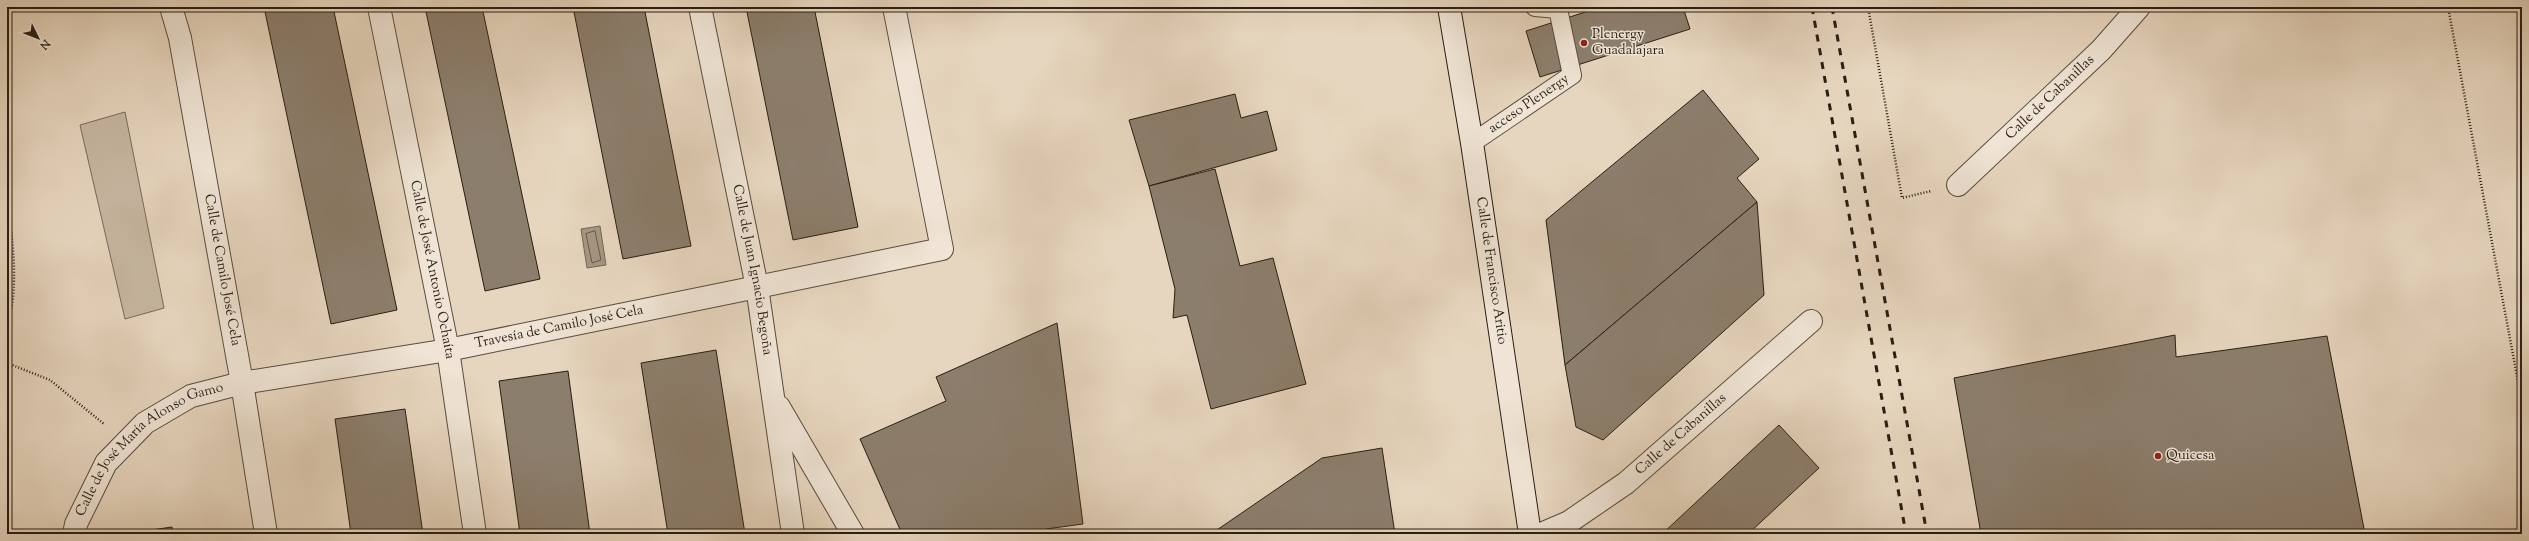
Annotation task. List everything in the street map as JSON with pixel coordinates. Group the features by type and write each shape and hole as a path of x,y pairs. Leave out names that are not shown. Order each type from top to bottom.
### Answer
{"street":[{"name":"Calle de Camilo José Cela","path":"171,7 182,46 242,383 266,534"},
{"name":"Calle de José Antonio Ochaíta","path":"379,7 448,350 475,534"},
{"name":"Calle de Juan Ignacio Begoña","path":"700,7 757,287 793,534"},
{"name":"Travesía de Camilo José Cela","path":"242,383 448,350 942,249 894,7"},
{"name":"Calle de Francisco Aritio","path":"1449,7 1472,144 1530,534"},
{"name":"Calle de Cabanillas","path":"1958,185 2101,50 2139,7"},
{"name":"Calle de Cabanillas","path":"1541,534 1569,522 1626,483 1810,321"},
{"name":"Calle de José María Alonso Gamo","path":"74,534 76,524 106,463 144,423 191,396 242,383"},
{"path":"773,396 853,534"}],"lane":[{"name":"acceso Plenergy","path":"1472,144 1572,75 1558,9 1536,7"}],"path":[{"path":"1868,7 1902,198 1958,185"},
{"path":"2448,7 2522,403"},
{"path":"7,200 12,238 12,309 7,324"},
{"path":"7,363 50,380 127,442"}],"shaded area":[{"path":"125,112 164,308 125,319 80,125"}],"water":[{"path":"600,226 606,265 587,268 581,229"}],"building":[{"path":"264,7 333,7 397,310 331,324"},
{"path":"425,7 482,7 540,279 485,291"},
{"path":"573,7 644,7 691,246 623,259"},
{"path":"746,7 814,7 858,227 793,240"},
{"path":"1601,7 1683,7 1690,29 1540,77 1526,31"},
{"path":"1703,90 1759,159 1737,178 1757,202 1565,365 1546,220"},
{"path":"1235,94 1241,118 1267,111 1277,150 1149,186 1129,120"},
{"path":"1215,169 1240,266 1273,258 1306,384 1211,409 1187,315 1173,318 1175,289 1149,186"},
{"path":"1757,202 1764,295 1603,440 1576,427 1565,365"},
{"path":"1057,323 1083,524 1046,529 1047,534 902,534 860,439 946,401 936,377"},
{"name":"Quicesa","path":"2175,335 2176,357 2327,336 2365,534 1981,534 1954,378"},
{"path":"716,350 745,534 668,534 641,363"},
{"path":"568,371 590,534 520,534 499,381"},
{"path":"405,409 423,534 351,534 335,419"},
{"path":"1779,425 1819,468 1748,534 1662,534"},
{"path":"1382,448 1395,534 1211,534 1322,458"},
{"path":"172,527 173,534 123,534"}],"railway":[{"path":"1812,7 1906,534"},
{"path":"1832,7 1927,534"}],"place":[{"name":"Plenergy Guadalajara","path":"1584,43"},
{"name":"Quicesa","path":"2158,456"}]}
